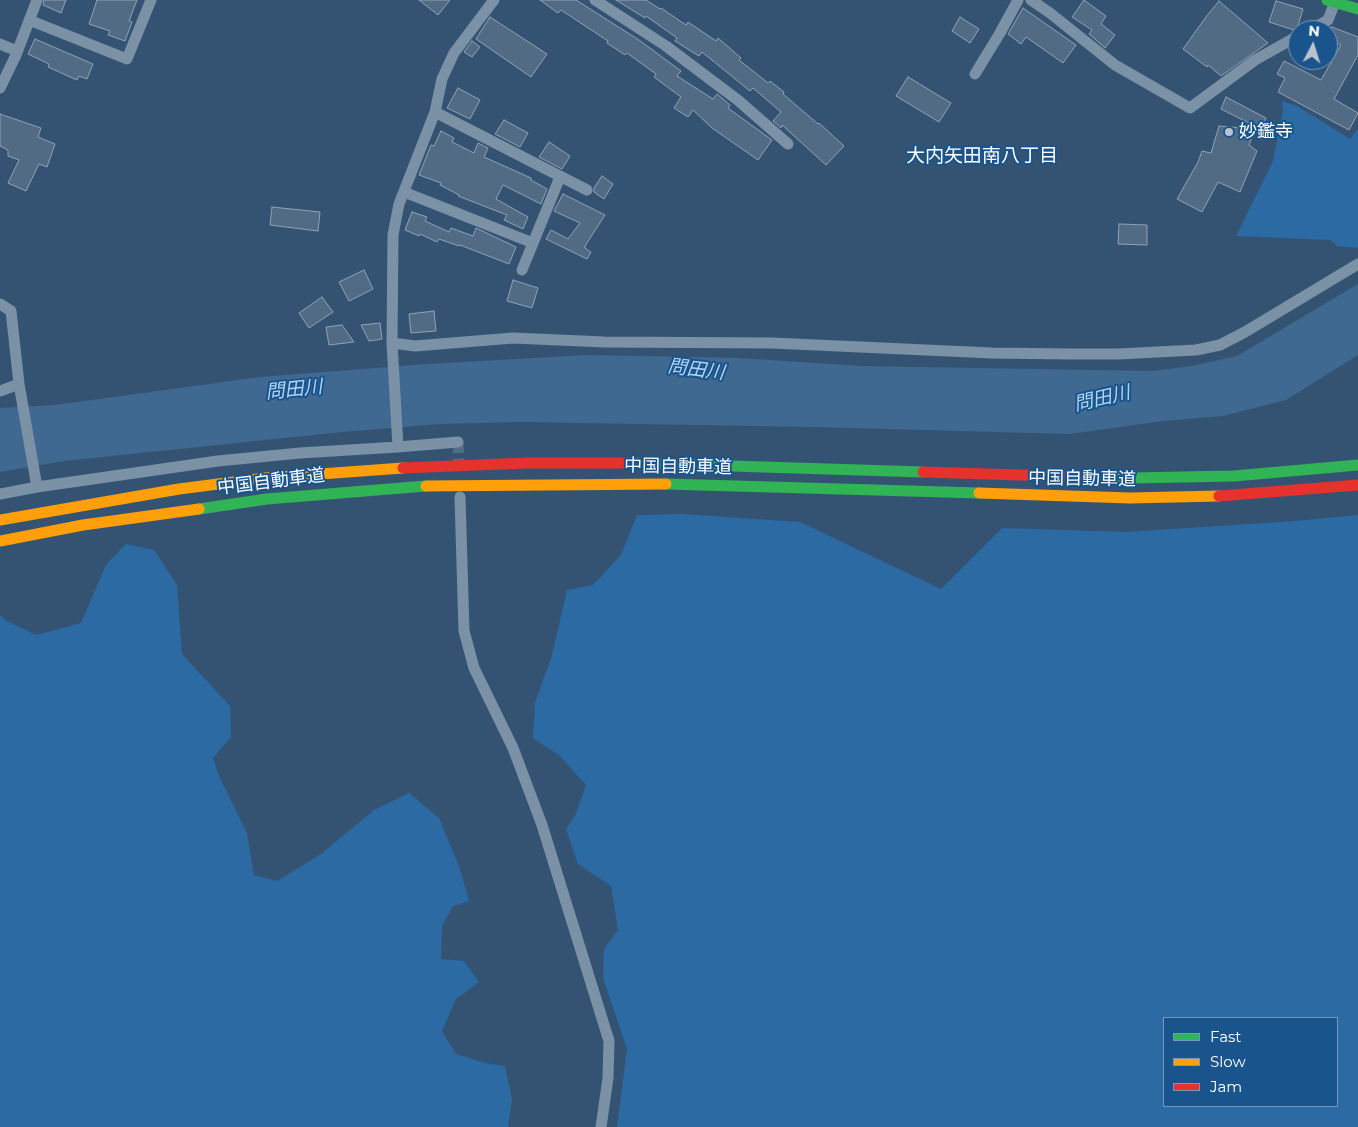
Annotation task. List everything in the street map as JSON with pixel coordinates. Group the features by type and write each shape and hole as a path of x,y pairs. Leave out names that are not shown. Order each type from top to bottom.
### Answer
{"main road":[{"path":"1331,1 1358,9"},
{"name":"中国自動車道","path":"0,520 170,491 255,479 344,471 434,466 526,463 649,463 1131,478 1234,476 1358,465"},
{"name":"中国自動車道","path":"0,541 83,525 267,499 437,486 647,483 1130,498 1234,496 1358,485"}],"street":[{"path":"0,88 37,0"},
{"path":"29,20 127,59 151,0"},
{"path":"398,447 392,343 393,235 399,204 435,112 442,79 454,53 494,0"},
{"path":"595,0 666,46 739,101 788,144"},
{"path":"975,74 1018,0"},
{"path":"1031,0 1115,65 1190,108 1255,60 1288,42"},
{"path":"1328,20 1331,1"},
{"path":"0,44 17,50"},
{"path":"435,112 587,190"},
{"path":"522,270 560,177"},
{"path":"404,192 533,243"},
{"path":"392,343 415,346 513,338 604,342 772,343 992,353 1118,354 1196,350 1220,344 1245,332 1358,264"},
{"path":"0,304 11,311 20,390 36,484"},
{"path":"0,391 20,390"},
{"path":"0,494 36,484 218,461 300,453 458,442"},
{"path":"460,497 464,631 474,668 513,748 542,825 609,1041 608,1078 601,1127"}],"shaded area":[{"path":"1282,101 1297,106 1350,139 1358,129 1358,248 1337,246 1330,240 1236,236 1273,161 1283,110"},
{"path":"682,514 800,522 941,589 1002,528 1125,532 1358,515 1358,1127 617,1127 627,1049 603,978 604,949 618,930 611,886 578,864 566,829 575,816 586,785 560,756 533,738 535,703 552,655 567,590 593,585 621,555 637,515"},
{"path":"126,544 154,550 177,585 182,654 230,706 231,737 213,758 219,776 247,833 254,875 277,881 321,854 374,810 409,793 439,818 459,866 469,901 453,906 442,926 441,959 464,961 479,982 456,999 442,1031 456,1054 485,1063 505,1066 512,1100 508,1127 0,1127 0,615 7,621 36,635 81,623 106,565"}],"water":[{"name":"問田川","path":"1358,284 1358,355 1286,400 1223,416 1163,421 1070,434 522,422 440,424 342,432 64,461 0,472 0,408 55,405 260,377 427,364 587,355 738,358 861,366 1153,371 1192,366 1237,356"}],"building":[{"path":"44,0 66,0 61,13 43,5"},
{"path":"97,0 137,0 129,21 132,22 125,41 108,35 110,31 89,24"},
{"path":"419,0 450,0 438,15"},
{"path":"540,0 576,0 639,40 681,71 677,76 713,99 717,94 730,105 728,108 772,140 758,160 712,128 693,110 688,117 674,108 681,97 654,77 656,74 627,53 625,55 607,43 608,41 561,10 558,13"},
{"path":"616,0 646,0 686,25 688,22 716,41 718,38 741,58 739,60 768,83 770,81 784,92 783,94 844,146 826,165 782,125 781,128 773,121 781,112 753,88 750,91 702,52 699,56 675,41 677,38 646,16 645,18"},
{"path":"1084,0 1106,16 1101,24 1115,35 1105,48 1089,34 1092,30 1072,17"},
{"path":"1219,1 1268,43 1221,76 1183,49"},
{"path":"1276,1 1303,9 1300,20 1288,20 1288,28 1269,22"},
{"path":"1023,8 1076,45 1063,63 1026,37 1021,44 1008,34"},
{"path":"490,17 547,54 531,77 476,39"},
{"path":"960,17 979,29 970,43 952,31"},
{"path":"1338,29 1358,37 1358,55 1334,99 1358,113 1349,130 1278,92 1285,78 1277,74 1284,61 1288,63 1288,70 1302,70 1321,80 1327,70 1338,70 1338,50 1341,45 1338,44"},
{"path":"35,39 93,64 87,79 79,76 77,80 48,67 49,64 28,54"},
{"path":"472,41 480,47 472,57 464,52"},
{"path":"908,77 951,103 939,122 896,96"},
{"path":"458,88 480,100 470,119 447,108"},
{"path":"1226,97 1266,118 1261,129 1221,109"},
{"path":"0,114 41,128 38,137 55,144 47,167 39,164 26,191 8,183 19,160 8,156 8,150 0,146"},
{"path":"504,120 528,133 520,147 495,134"},
{"path":"1219,126 1255,129 1249,145 1257,151 1240,192 1218,182 1202,212 1177,199 1198,162 1202,151 1211,153"},
{"path":"441,131 454,138 452,142 474,153 478,143 488,148 484,157 531,178 531,180 547,189 541,204 503,185 496,199 528,217 523,229 504,220 507,215 458,196 440,185 441,183 419,175 431,145 434,146"},
{"path":"549,142 570,156 562,169 539,157"},
{"path":"602,176 613,184 604,199 594,192 594,188"},
{"path":"563,194 605,215 585,246 591,252 587,259 546,239 551,230 568,239 580,223 554,211"},
{"path":"272,207 320,212 318,231 270,225"},
{"path":"412,212 427,217 425,221 449,232 451,228 473,236 476,228 516,247 509,264 460,245 439,239 437,242 420,234 419,236 405,230"},
{"path":"1119,224 1147,225 1147,245 1118,244"},
{"path":"364,270 373,289 349,301 339,282"},
{"path":"513,280 538,288 532,308 507,301"},
{"path":"322,297 333,312 309,328 299,313"},
{"path":"434,311 436,331 411,333 409,314"},
{"path":"380,323 382,339 369,341 361,325"},
{"path":"342,325 354,342 329,345 326,327"}],"tunnel":[{"path":"458,442 459,470"}],"traffic: fast":[{"path":"1327,0 1358,9"},
{"path":"636,463 923,472"},
{"path":"1086,477 1234,476 1358,465"},
{"path":"666,484 979,493"},
{"path":"199,509 267,499 426,486"}],"traffic: slow":[{"path":"0,520 179,489 265,478 403,468"},
{"path":"426,486 666,484"},
{"path":"979,493 1130,498 1219,496"},
{"path":"0,541 83,525 199,509"}],"traffic: jam":[{"path":"403,468 527,463 636,463"},
{"path":"923,472 1086,477"},
{"path":"1219,496 1358,485"}],"place":[{"name":"妙鑑寺","path":"1229,132"}],"district":[{"name":"大内矢田南八丁目","path":"982,156"}]}
